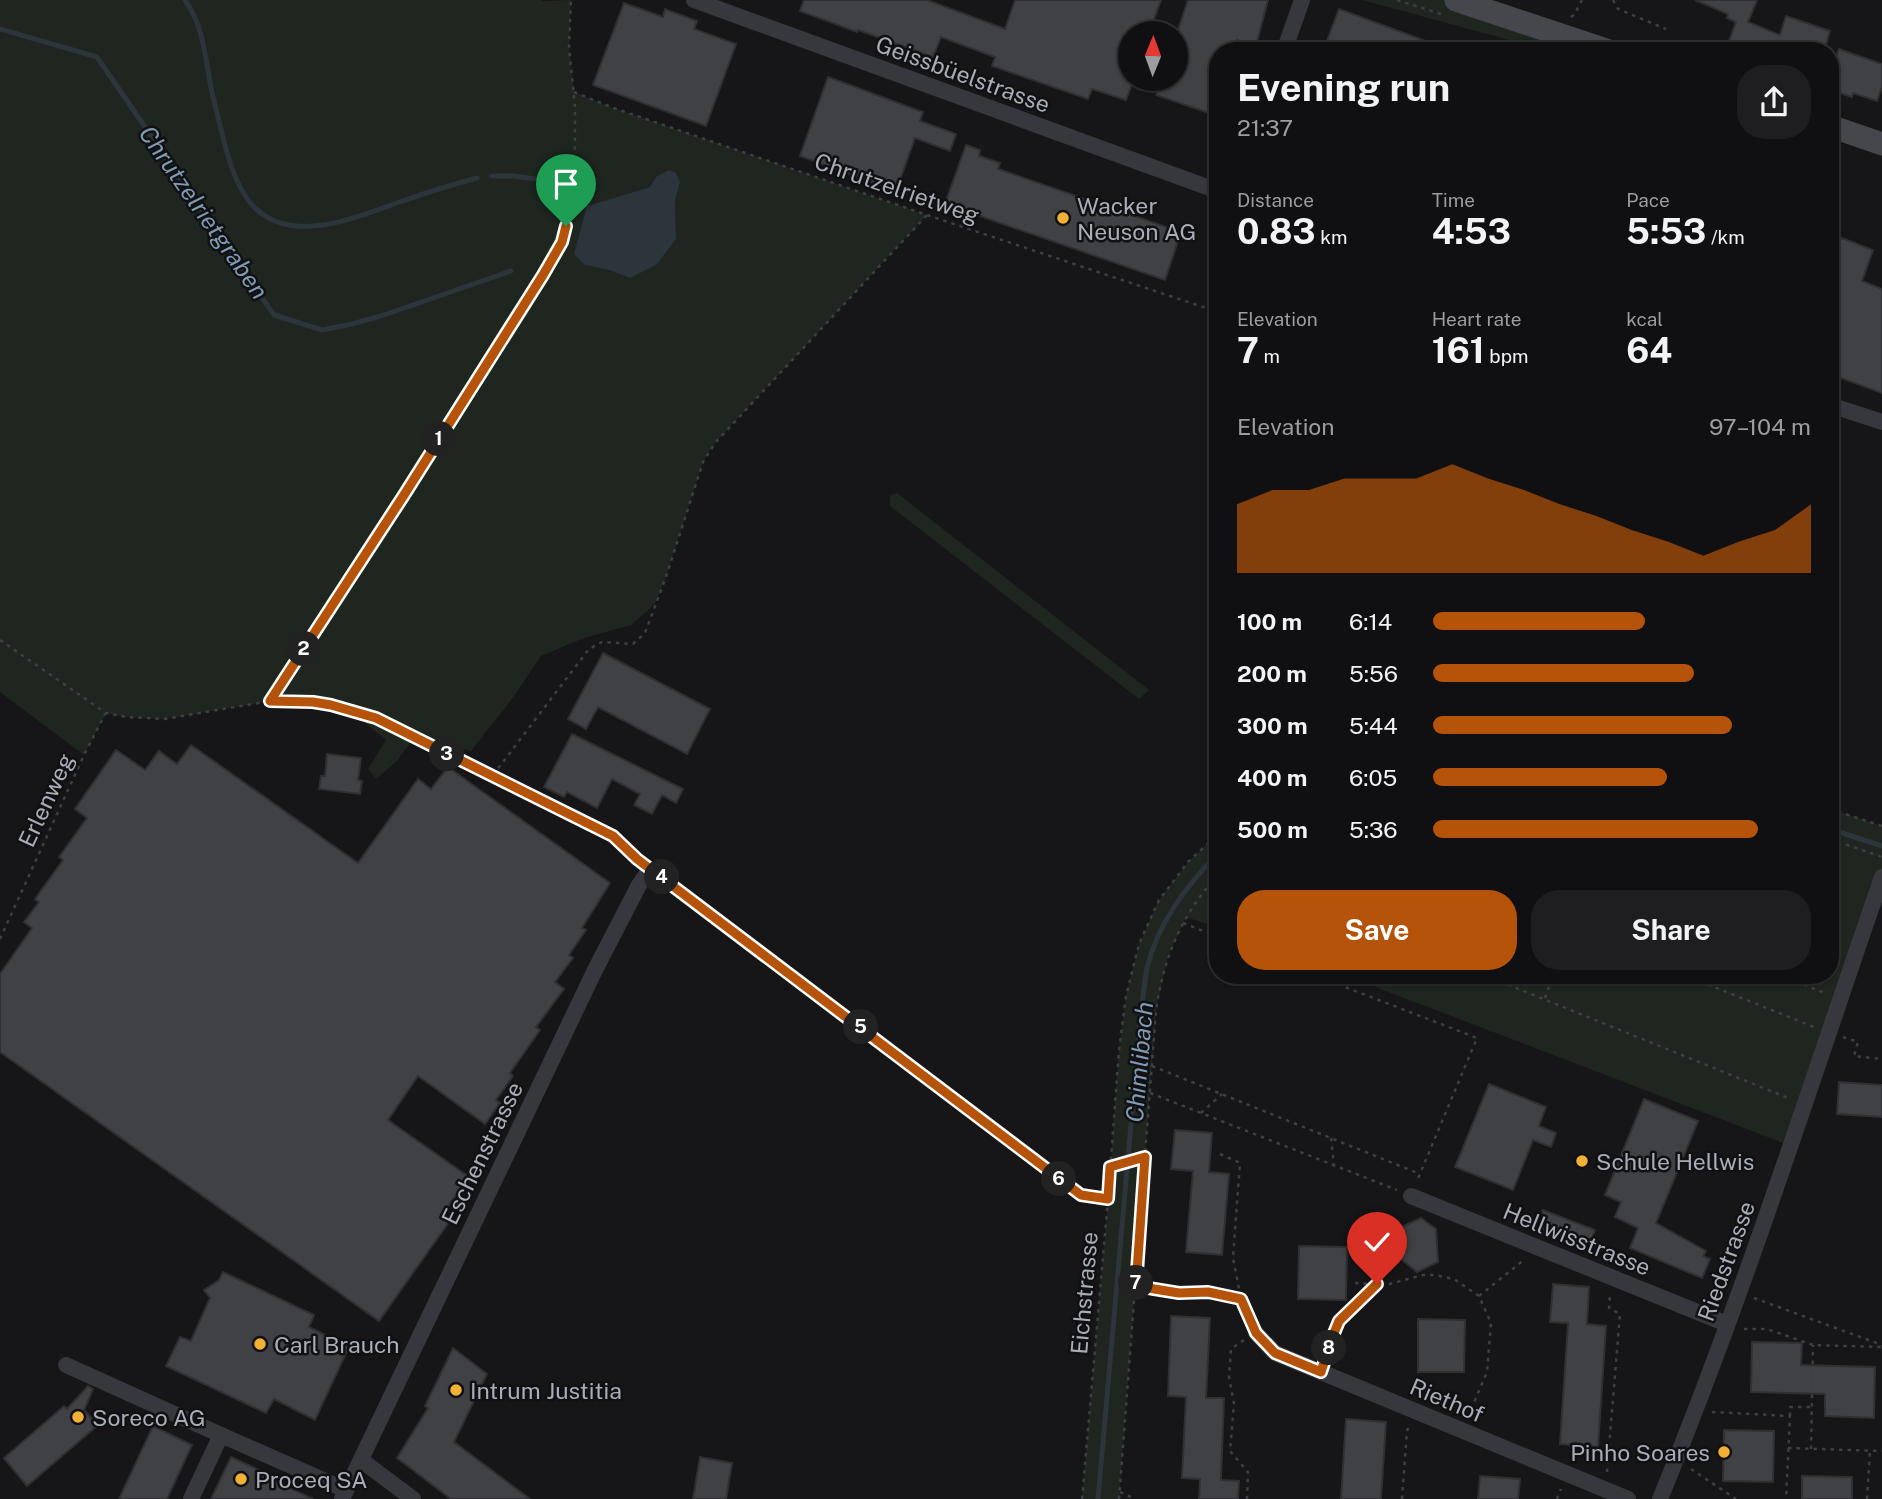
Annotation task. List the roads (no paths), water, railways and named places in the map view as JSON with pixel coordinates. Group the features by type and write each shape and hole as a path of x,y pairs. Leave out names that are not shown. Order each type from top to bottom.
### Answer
{"main road":[{"path":"1456,0 1582,42"},
{"path":"1839,129 1882,144"}],"street":[{"name":"Geissbüelstrasse","path":"694,0 1209,188"},
{"path":"1287,42 1303,0"},
{"path":"1839,408 1882,422"},
{"name":"Eschenstrasse","path":"344,1495 595,970 650,869"},
{"name":"Riedstrasse","path":"1660,1499 1739,1293 1882,877"},
{"name":"Hellwisstrasse","path":"1411,1196 1726,1326"},
{"name":"Riethof","path":"1256,1333 1275,1353 1628,1499"},
{"path":"66,1365 221,1435 344,1495"},
{"path":"191,1499 221,1435"},
{"path":"361,1460 413,1499"}],"waterway":[{"path":"185,0 201,35 213,97 238,184 259,211 276,222 296,226 338,222 477,178"},
{"name":"Chrutzelrietgraben","path":"0,29 97,57 274,315 322,330 384,315 511,271"},
{"path":"492,176 514,176 563,183"},
{"name":"Chimlibach","path":"1839,832 1882,846"},
{"name":"Chimlibach","path":"1098,1499 1147,968 1166,921 1195,878 1209,863"}],"place":[{"name":"Wacker Neuson AG","path":"1063,218"},
{"name":"Schule Hellwis","path":"1582,1161"},
{"name":"Carl Brauch","path":"260,1344"},
{"name":"Intrum Justitia","path":"456,1390"},
{"name":"Soreco AG","path":"78,1417"},
{"name":"Pinho Soares","path":"1724,1452"},
{"name":"Proceq SA","path":"241,1479"}]}
